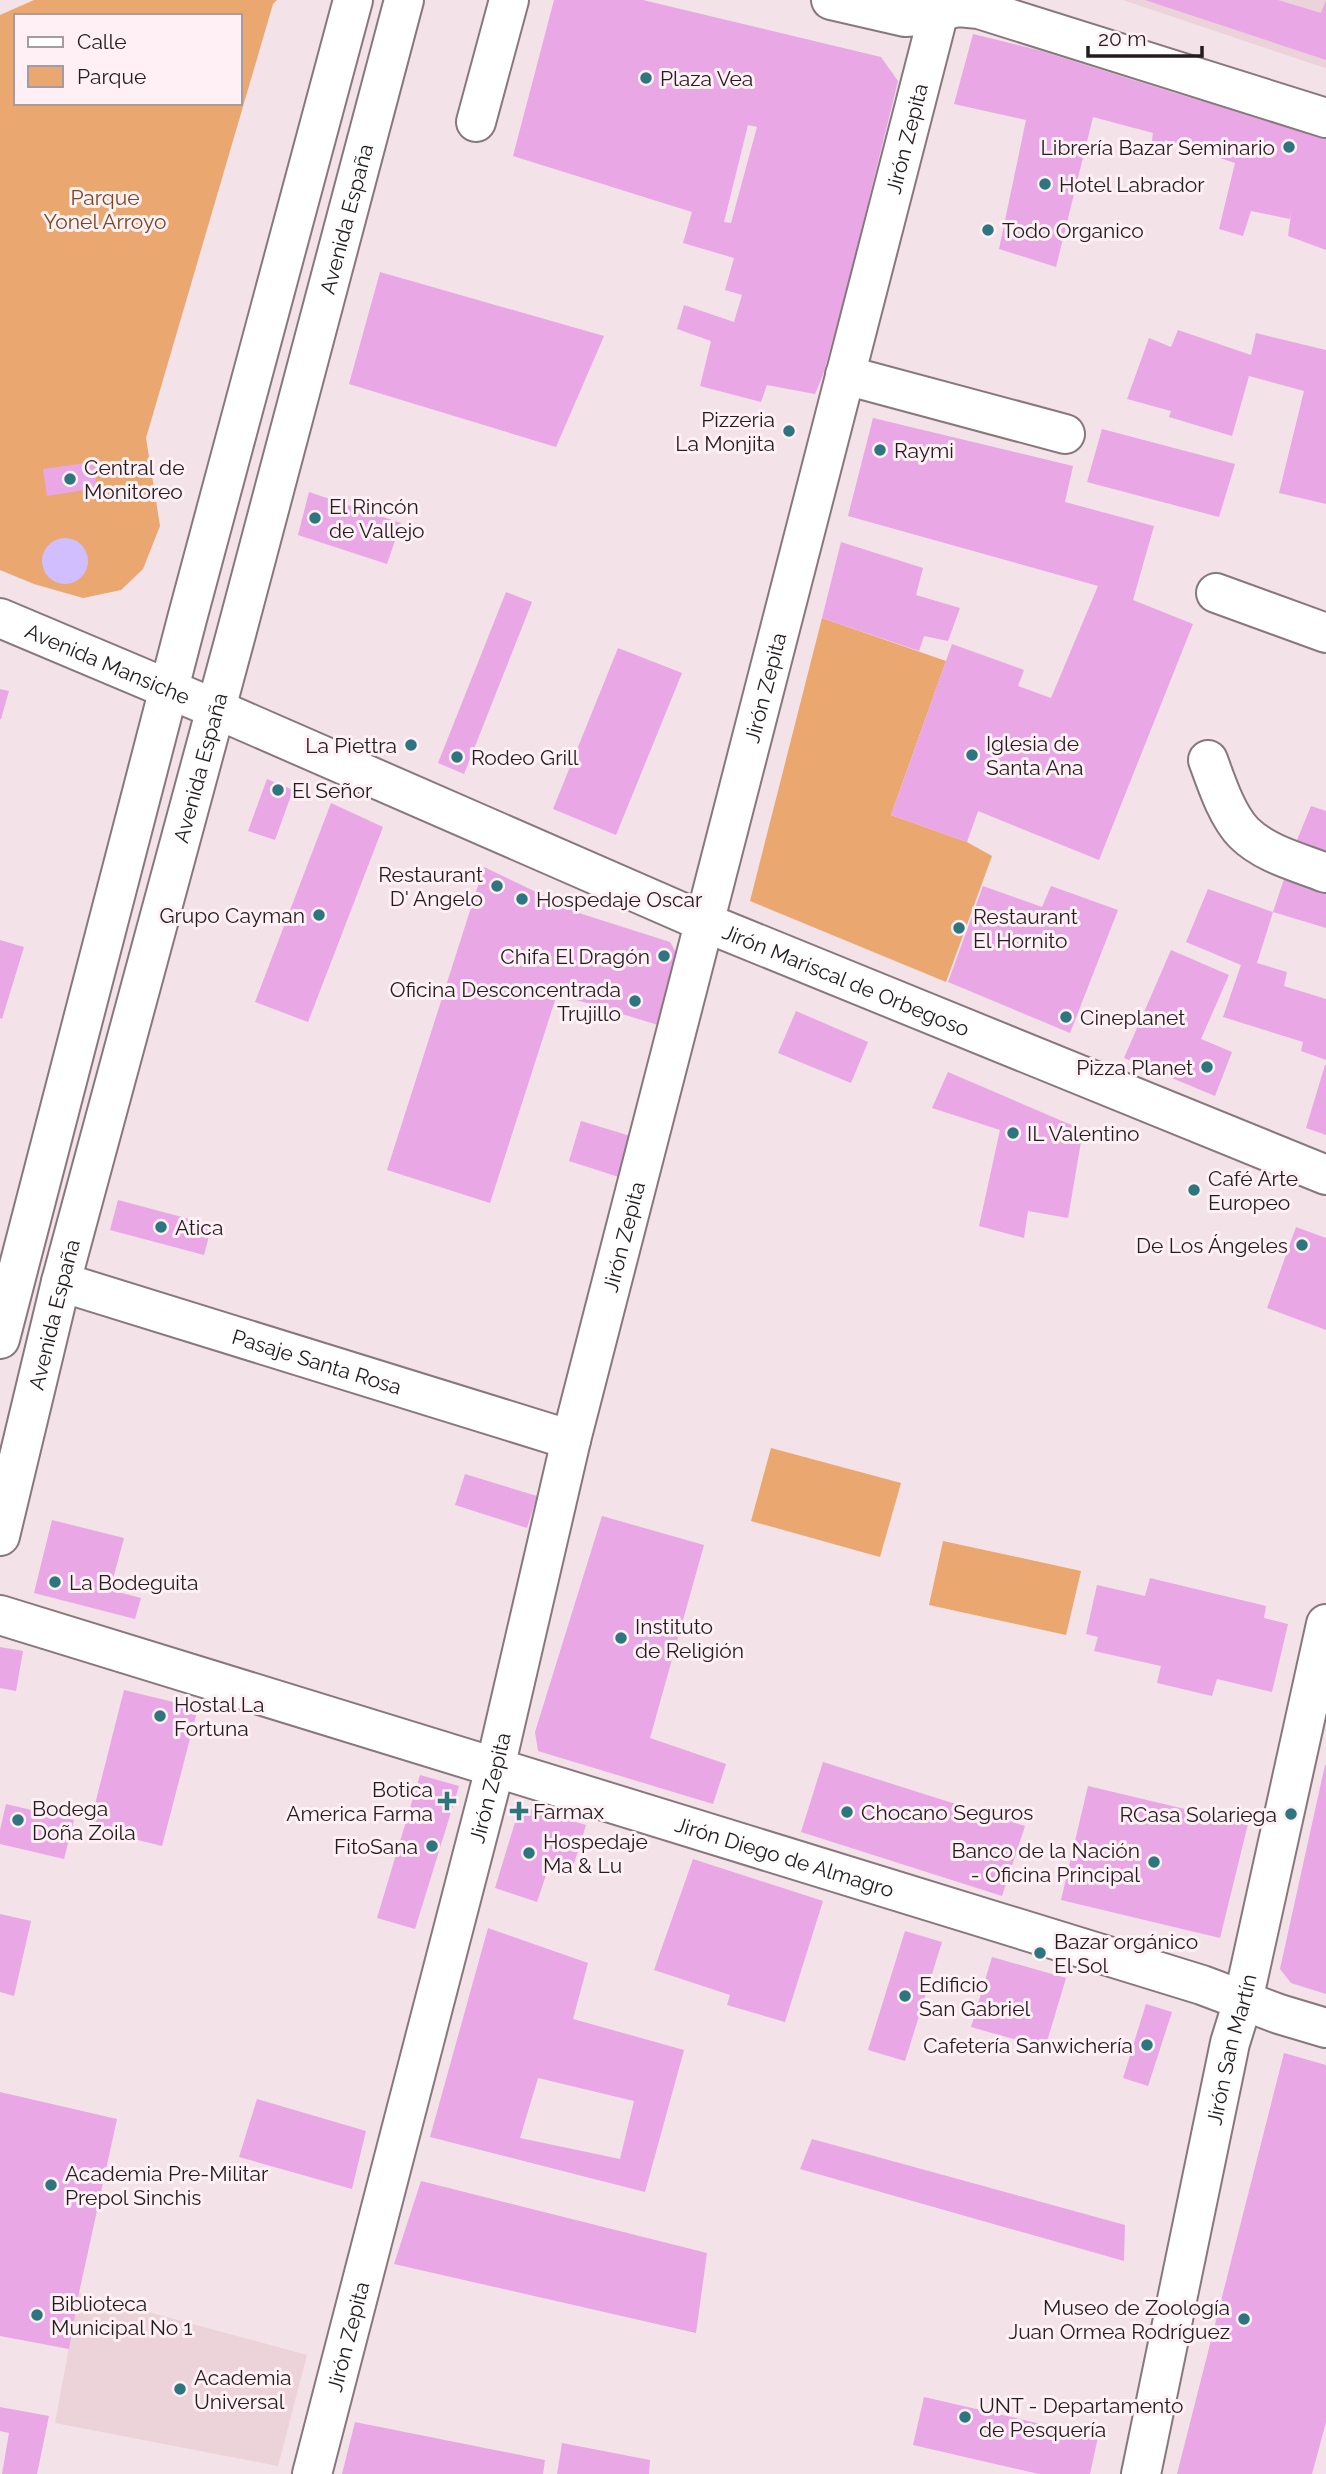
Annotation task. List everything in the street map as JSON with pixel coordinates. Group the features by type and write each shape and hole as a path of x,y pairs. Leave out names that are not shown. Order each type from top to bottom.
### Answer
{"main road":[{"path":"0,1339 168,689 353,0"},
{"name":"Avenida España","path":"0,1536 61,1282 404,0"},
{"path":"476,122 509,0"},
{"path":"831,0 905,17 920,16 941,5 979,9 1326,118"},
{"name":"Jirón Zepita","path":"312,2474 495,1768 571,1440 941,5"},
{"path":"845,375 1065,434"},
{"path":"1216,593 1326,633"},
{"name":"Avenida Mansiche","path":"0,618 216,709"},
{"name":"Jirón Mariscal de Orbegoso","path":"216,709 704,922 1326,1175"},
{"path":"1208,760 1220,793 1243,832 1270,851 1326,873"},
{"name":"Pasaje Santa Rosa","path":"61,1282 571,1440"},
{"name":"Jirón Diego de Almagro","path":"0,1615 1202,1985 1326,2028"},
{"name":"Jirón San Martín","path":"1141,2474 1230,2043 1243,2001 1326,1624"}],"shaded area":[{"path":"1123,0 1326,0 1326,68 1325,68"},
{"path":"65,538 81,545 88,561 81,577 65,584 49,577 42,561 49,545"},
{"name":"Academia Universal","path":"79,2293 307,2355 278,2466 55,2423"}],"green space":[{"name":"Parque Yonel Arroyo","path":"34,0 277,0 273,4 146,438 160,526 143,569 121,590 83,598 34,584 0,570 0,15"},
{"path":"822,618 946,661 891,815 967,842 992,856 946,982 750,901"},
{"path":"771,1448 901,1483 880,1557 751,1521"},
{"path":"943,1541 1081,1571 1066,1635 929,1605"}],"building":[{"path":"554,0 643,0 881,57 898,81 846,292 823,375 815,394 767,385 761,402 700,386 711,341 677,329 684,305 734,322 742,295 725,290 734,258 683,243 692,212 513,156","holes":["748,125 757,127 731,223 724,222"]},
{"path":"1145,0 1278,0 1321,13 1326,0 1326,60"},
{"path":"973,34 1038,50 1178,94 1326,136 1326,250 1288,236 1292,207 1290,219 1251,211 1243,236 1219,229 1235,163 1165,140 1164,144 1152,141 1153,133 1093,117 1056,267 999,249 1026,120 954,104"},
{"path":"380,272 604,336 556,447 349,384"},
{"path":"1178,330 1251,355 1256,333 1326,350 1326,504 1279,493 1304,391 1249,376 1232,436 1169,417 1171,411 1127,399 1149,338 1171,347"},
{"path":"873,418 1073,466 1065,502 1154,526 1133,600 1193,624 1099,860 978,811 967,842 891,815 952,644 1024,670 1018,686 1051,698 1098,586 848,516"},
{"path":"1102,429 1235,464 1219,517 1087,482"},
{"name":"Central de Monitoreo","path":"93,462 97,488 47,496 43,469"},
{"path":"309,492 401,523 387,564 298,535"},
{"path":"841,542 923,568 916,595 960,608 948,641 924,636 919,651 822,618"},
{"path":"506,592 532,602 464,774 438,763"},
{"path":"618,648 682,673 616,835 553,809"},
{"path":"0,689 9,691 1,719 0,719"},
{"path":"267,779 293,790 275,840 248,831"},
{"name":"Grupo Cayman","path":"331,803 383,827 308,1022 255,1002"},
{"path":"1311,806 1326,811 1326,865 1292,852"},
{"path":"484,867 582,914 670,942 680,959 658,1025 557,994 490,1203 387,1170"},
{"path":"1286,873 1326,889 1326,928 1273,912"},
{"path":"983,886 1042,907 1051,886 1118,910 1070,1033 948,982"},
{"path":"1208,889 1273,912 1257,963 1287,972 1284,986 1326,999 1326,1060 1301,1051 1303,1042 1223,1017 1241,965 1186,942"},
{"path":"0,940 24,947 2,1019 0,1018"},
{"path":"1171,950 1229,975 1201,1039 1232,1052 1215,1096 1124,1058"},
{"path":"796,1011 868,1042 851,1083 778,1053"},
{"path":"1326,1065 1326,1135 1306,1128"},
{"path":"948,1072 1083,1130 1068,1218 1028,1211 1024,1238 979,1226 1000,1130 932,1108"},
{"path":"581,1121 637,1138 625,1179 569,1161"},
{"name":"Atica","path":"118,1200 212,1225 204,1255 110,1230"},
{"path":"1296,1227 1326,1238 1326,1330 1267,1308"},
{"path":"465,1474 537,1496 527,1528 455,1505"},
{"name":"Instituto de Religión","path":"602,1516 704,1545 650,1738 726,1764 713,1804 538,1751 535,1732"},
{"path":"52,1520 124,1538 110,1590 141,1598 135,1619 34,1593"},
{"path":"1150,1578 1266,1606 1264,1618 1288,1624 1272,1692 1217,1679 1212,1696 1157,1683 1161,1666 1094,1651 1098,1637 1086,1634 1097,1585 1145,1596"},
{"path":"0,1647 23,1651 16,1691 0,1688"},
{"path":"124,1690 198,1708 162,1846 89,1828"},
{"path":"823,1762 1025,1826 1002,1896 801,1832"},
{"path":"1325,1765 1326,1994 1291,1983 1280,1969"},
{"path":"420,1775 459,1786 415,1929 377,1918"},
{"name":"Banco de la Nación - Oficina Principal","path":"1088,1786 1248,1824 1220,1938 1061,1900"},
{"path":"6,1804 74,1820 64,1859 0,1844"},
{"name":"Hospedaje Ma & Lu","path":"520,1806 586,1825 572,1870 550,1863 537,1902 495,1888"},
{"path":"693,1859 823,1901 785,2022 727,2005 730,1995 654,1970"},
{"path":"0,1914 31,1921 14,1996 0,1992"},
{"path":"488,1928 588,1963 573,2019 684,2050 645,2192 430,2137","holes":["538,2078 634,2101 620,2159 520,2138"]},
{"name":"Edificio San Gabriel","path":"905,1931 942,1942 905,2061 868,2050"},
{"path":"992,1957 1066,1978 1045,2048 971,2027"},
{"name":"Cafetería Sanwichería","path":"1146,2004 1172,2012 1148,2086 1123,2078"},
{"path":"1284,2053 1326,2065 1326,2422 1312,2474 1177,2474"},
{"name":"Academia Pre-Militar Prepol Sinchis","path":"0,2092 117,2119 69,2349 0,2336"},
{"path":"257,2099 366,2131 352,2189 239,2157"},
{"path":"812,2139 1125,2225 1124,2261 800,2169"},
{"path":"421,2181 707,2253 696,2333 394,2264"},
{"name":"UNT - Departamento de Pesquería","path":"924,2397 1098,2437 1090,2474 1039,2474 913,2445"},
{"path":"0,2407 49,2416 37,2474 2,2474 9,2433 0,2431"},
{"path":"355,2422 545,2460 543,2474 342,2474"},
{"path":"562,2443 650,2460 649,2474 557,2474"}],"place":[{"name":"Plaza Vea","path":"646,78"},
{"name":"Librería Bazar Seminario","path":"1289,147"},
{"name":"Hotel Labrador","path":"1045,184"},
{"name":"Todo Organico","path":"988,230"},
{"name":"Pizzeria La Monjita","path":"789,431"},
{"name":"Raymi","path":"880,450"},
{"name":"Central de Monitoreo","path":"70,479"},
{"name":"El Rincón de Vallejo","path":"315,518"},
{"name":"La Piettra","path":"411,745"},
{"name":"Iglesia de Santa Ana","path":"972,755"},
{"name":"Rodeo Grill","path":"457,757"},
{"name":"El Señor","path":"278,790"},
{"name":"Restaurant D' Angelo","path":"497,886"},
{"name":"Hospedaje Oscar","path":"522,899"},
{"name":"Grupo Cayman","path":"319,915"},
{"name":"Restaurant El Hornito","path":"959,928"},
{"name":"Chifa El Dragón","path":"664,956"},
{"name":"Oficina Desconcentrada Trujillo","path":"635,1001"},
{"name":"Cineplanet","path":"1066,1017"},
{"name":"Pizza Planet","path":"1207,1067"},
{"name":"IL Valentino","path":"1013,1133"},
{"name":"Café Arte Europeo","path":"1194,1190"},
{"name":"Atica","path":"161,1227"},
{"name":"De Los Ángeles","path":"1302,1245"},
{"name":"La Bodeguita","path":"55,1582"},
{"name":"Instituto de Religión","path":"621,1638"},
{"name":"Hostal La Fortuna","path":"160,1716"},
{"name":"Botica America Farma","path":"447,1801"},
{"name":"Farmax","path":"519,1811"},
{"name":"Chocano Seguros","path":"847,1812"},
{"name":"RCasa Solariega","path":"1291,1814"},
{"name":"Bodega Doña Zoila","path":"18,1820"},
{"name":"FitoSana","path":"432,1846"},
{"name":"Hospedaje Ma & Lu","path":"529,1853"},
{"name":"Banco de la Nación - Oficina Principal","path":"1154,1862"},
{"name":"Bazar orgánico El Sol","path":"1040,1953"},
{"name":"Edificio San Gabriel","path":"905,1996"},
{"name":"Cafetería Sanwichería","path":"1147,2045"},
{"name":"Academia Pre-Militar Prepol Sinchis","path":"51,2185"},
{"name":"Biblioteca Municipal No 1","path":"37,2315"},
{"name":"Museo de Zoología Juan Ormea Rodríguez","path":"1244,2319"},
{"name":"Academia Universal","path":"180,2389"},
{"name":"UNT - Departamento de Pesquería","path":"965,2417"}]}
